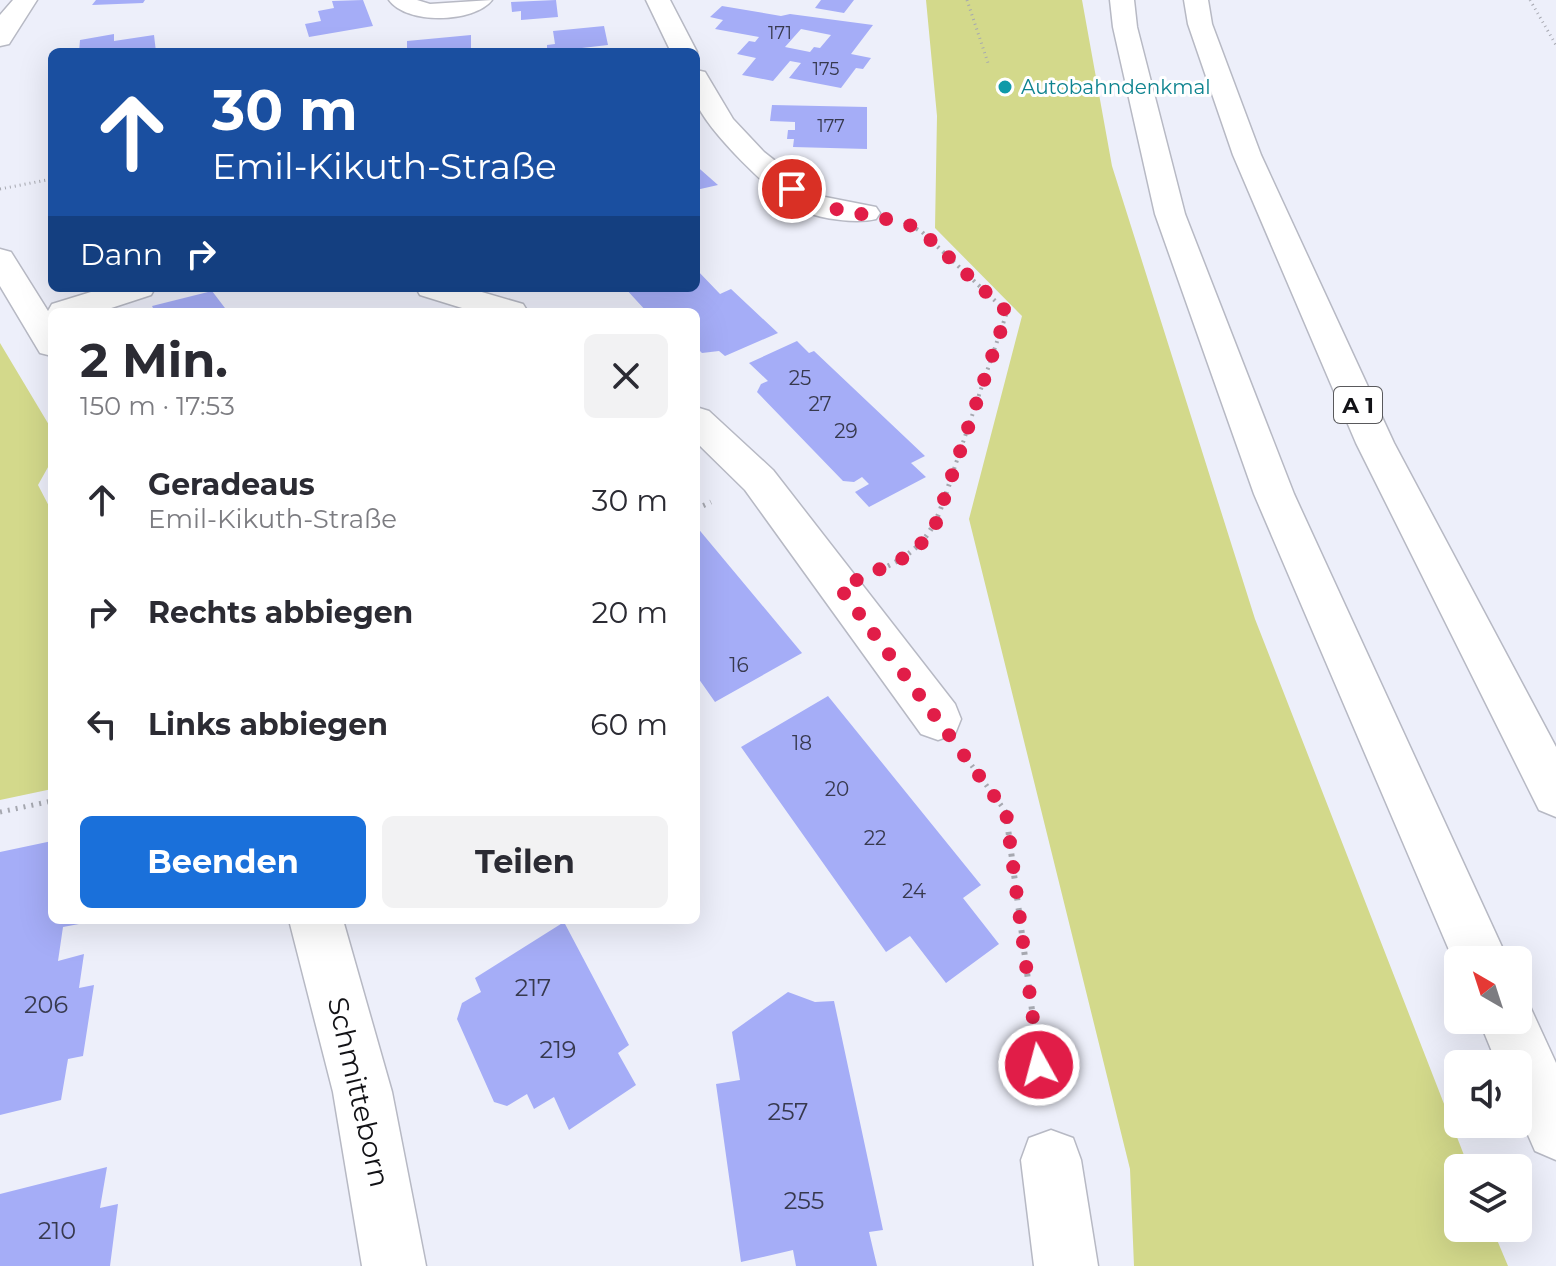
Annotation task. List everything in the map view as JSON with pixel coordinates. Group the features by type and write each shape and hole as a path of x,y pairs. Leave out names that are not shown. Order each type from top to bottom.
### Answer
{"main road":[{"path":"0,39 9,20 25,0"},
{"path":"401,0 414,10 444,13 480,0"},
{"path":"658,0 682,48"},
{"name":"A 1","path":"1196,0 1200,24 1247,155 1375,443 1503,697 1556,794"},
{"path":"1120,9 1170,214 1274,494 1475,946"},
{"path":"700,85 722,123 754,158 811,204 865,213"},
{"path":"0,259 48,319"},
{"path":"89,308 129,292"},
{"path":"445,292 498,308"},
{"path":"700,424 759,480 938,719"},
{"name":"Schmitteborn","path":"317,924 382,1186 394,1266"},
{"path":"1513,1034 1556,1130"},
{"path":"1051,1160 1066,1266"}],"path":[{"path":"967,0 989,66"},
{"path":"1530,0 1556,45"},
{"path":"0,189 48,180"},
{"path":"840,588 912,554 934,529 1007,312 922,232 906,223 865,213"},
{"path":"938,719 1006,812 1051,1160"},
{"path":"0,812 48,802"}],"green space":[{"path":"926,0 1082,0 1112,166 1255,619 1444,1104 1444,1138 1457,1138 1464,1154 1444,1154 1444,1242 1498,1242 1508,1266 1134,1266 1130,1169 969,519 1022,316 935,228 937,116"},
{"path":"0,343 48,423 48,467 38,485 48,504 48,790 0,800"}],"building":[{"path":"96,0 145,0 143,3 92,5"},
{"path":"363,0 373,26 309,37 305,24 321,21 318,11 334,8 332,1"},
{"path":"556,0 558,17 521,20 521,11 512,12 511,2"},
{"path":"821,0 854,0 844,13 815,8"},
{"path":"722,6 781,16 790,14 873,25 851,54 871,58 863,69 856,68 841,88 789,78 801,63 790,61 773,81 742,75 756,58 737,54 749,41 755,42 759,37 715,29 723,20 710,17","holes":["801,29 831,35 820,48 814,47 810,52 785,47"]},
{"path":"604,26 608,45 547,48 547,45 555,44 553,31"},
{"path":"114,34 114,41 154,35 156,48 79,48 80,40"},
{"path":"471,35 471,48 407,48 407,41"},
{"path":"772,105 867,107 867,149 793,147 794,139 787,139 788,130 795,130 795,122 770,121"},
{"path":"700,169 701,170 718,185 700,189"},
{"path":"700,273 720,294 731,289 778,333 725,356 719,351 702,353 700,308 643,308 629,292 700,292"},
{"path":"213,292 225,308 153,308"},
{"path":"797,341 809,353 814,351 925,456 911,463 926,477 869,507 855,492 869,484 862,477 854,482 843,481 757,392 761,384 768,381 749,363"},
{"path":"700,531 802,653 715,702 700,681"},
{"path":"828,696 981,885 963,898 999,944 946,983 910,936 886,952 741,747"},
{"path":"48,842 48,924 79,924 63,927 58,961 84,954 79,988 94,985 83,1056 68,1059 61,1100 0,1115 0,852"},
{"path":"565,924 629,1045 618,1053 636,1085 569,1130 554,1097 534,1109 527,1094 507,1106 494,1102 457,1019 462,1003 481,992 475,978"},
{"path":"788,992 815,1002 834,1001 883,1230 869,1232 877,1266 796,1266 793,1250 741,1262 716,1084 740,1080 732,1032"},
{"path":"107,1167 100,1208 118,1204 110,1266 0,1266 0,1194"}],"place":[{"name":"Autobahndenkmal","path":"1005,87"}],"route":[{"path":"792,189 811,204 906,223 922,232 1007,312 934,529 912,554 840,588 1006,812 1039,1065"}]}
